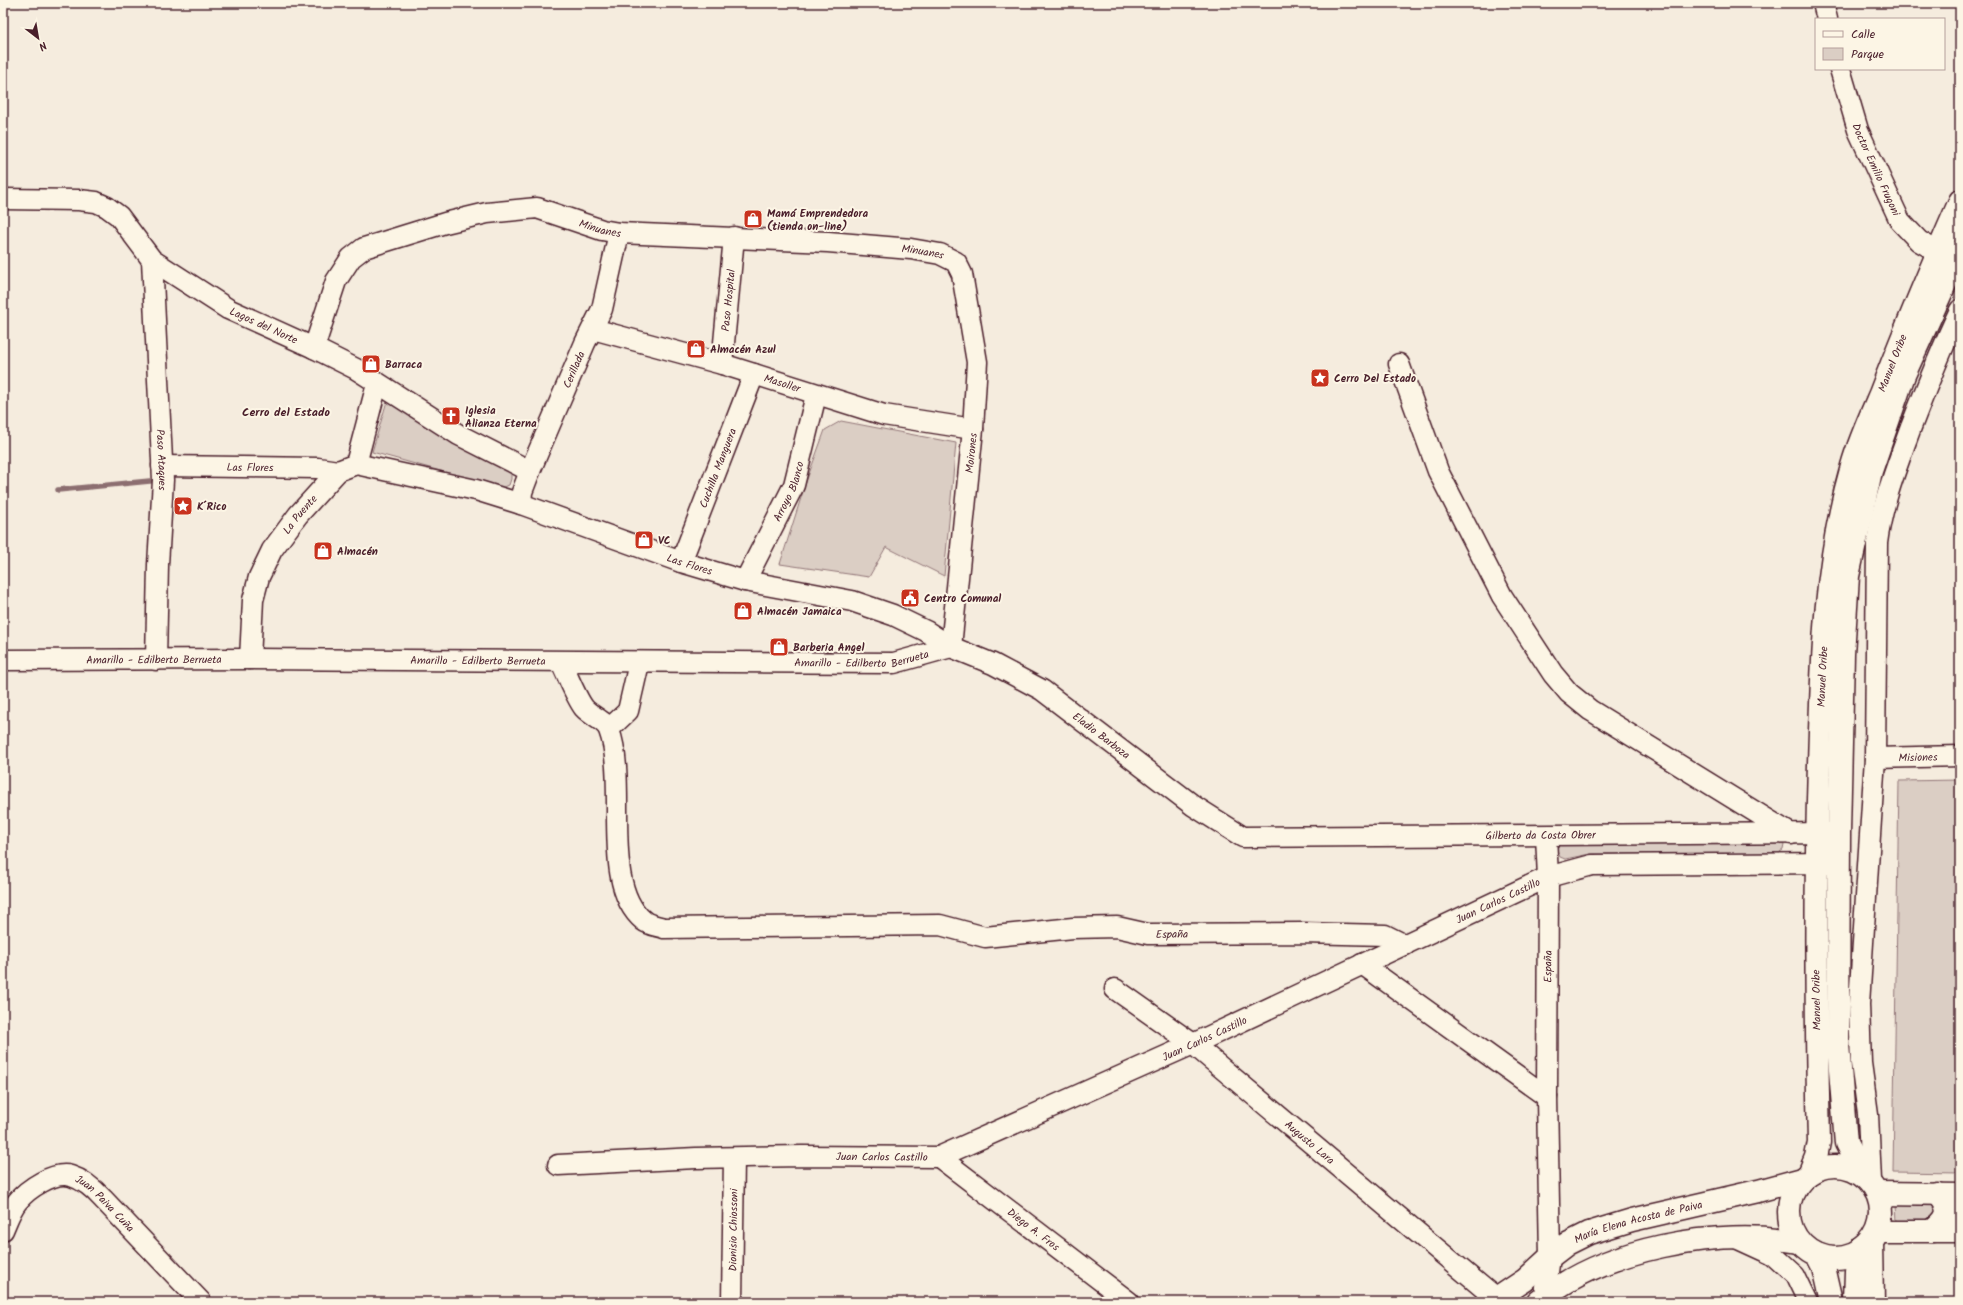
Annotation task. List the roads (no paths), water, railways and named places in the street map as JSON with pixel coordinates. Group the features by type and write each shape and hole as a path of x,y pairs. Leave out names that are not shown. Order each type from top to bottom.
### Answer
{"main road":[{"name":"Manuel Oribe","path":"1799,1242 1790,1222 1788,1212 1789,1200 1794,1187 1805,1176 1816,1157 1819,1142 1816,997 1816,863 1824,621 1830,574 1839,522 1852,464 1890,367 1960,201"},
{"name":"Manuel Oribe","path":"1855,1302 1856,1271 1882,1212 1870,1183 1846,1143 1838,1045 1839,833 1844,639 1848,576 1859,520 1871,471 1904,375 1960,251"},
{"path":"1805,1176 1823,1168 1838,1165 1852,1168 1870,1183 1937,1193 1960,1194"},
{"name":"María Elena Acosta de Paiva","path":"1497,1301 1525,1280 1567,1244 1589,1233 1632,1220 1758,1192 1805,1176"},
{"path":"1932,1231 1944,1221 1947,1213 1946,1205 1937,1193"},
{"path":"1542,1300 1582,1273 1635,1254 1685,1241 1732,1236 1780,1238 1799,1242 1818,1255 1838,1258 1847,1256 1870,1241 1932,1231 1960,1231"},
{"path":"1818,1255 1824,1266 1832,1302"}],"street":[{"path":"1823,3 1827,18"},
{"name":"Doctor Emilio Frugoni","path":"1840,70 1858,130 1900,221 1919,241 1938,252"},
{"name":"Lagos del Norte","path":"3,198 79,200 96,202 107,207 119,216 152,260 228,309 314,348 356,370 459,436 530,471"},
{"name":"Minuanes","path":"314,348 336,281 351,258 364,248 418,233 444,223 487,213 537,208 602,230 619,233 828,242 911,249 940,254 956,262"},
{"name":"Cerillada","path":"521,504 522,492 530,471 585,343 602,309 619,233"},
{"name":"Paso Hospital","path":"722,364 734,238"},
{"name":"Paso Ataques","path":"152,260 162,466 156,660"},
{"name":"Moirones","path":"951,647 973,429 976,362 962,274 956,262"},
{"name":"Manuel Oribe","path":"1870,1183 1868,1114 1861,1063 1859,1004 1875,758 1877,543 1880,518 1890,482 1925,392 1960,310"},
{"name":"Masoller","path":"593,329 722,364 816,395 884,415 973,429"},
{"path":"1399,364 1438,471 1502,596 1553,674 1569,693 1590,710 1791,834"},
{"name":"Cuchilla Manguera","path":"681,562 754,374"},
{"name":"La Puente","path":"250,660 253,600 259,577 269,557 298,515 347,467 377,384"},
{"name":"Arroyo Blanco","path":"745,581 794,485 816,395"},
{"name":"Las Flores","path":"162,466 347,467 476,490 521,504 681,562 745,581 852,601 893,615 926,631 951,647"},
{"path":"1859,520 1890,482"},
{"name":"Amarillo - Edilberto Berrueta","path":"3,660 894,663 951,647"},
{"name":"Eladio Barboza","path":"951,647 993,664 1042,690 1194,806 1243,837"},
{"path":"561,662 584,708 609,729 628,711 639,663"},
{"name":"España","path":"609,729 618,768 617,821 621,882 630,904 645,922 664,928 940,925 984,937 1073,928 1117,927 1148,934 1302,933 1385,935 1405,945"},
{"name":"Misiones","path":"1875,758 1960,756"},
{"name":"Gilberto da Costa Obrer","path":"1243,837 1839,833"},
{"name":"España","path":"1542,1300 1550,1257 1547,1097 1548,877 1546,836"},
{"name":"Juan Carlos Castillo","path":"558,1165 696,1158 802,1156 939,1157 1192,1044 1548,877 1592,865 1840,863"},
{"path":"1362,964 1547,1097"},
{"name":"Augusto Lara","path":"1115,989 1192,1044 1497,1301"},
{"name":"Diego A. Fros","path":"939,1157 1129,1302"},
{"name":"Dionisio Chiossoni","path":"732,1302 734,1158"},
{"name":"Juan Paiva Cuña","path":"3,1230 16,1202 34,1186 50,1178 69,1175 87,1183 103,1198 201,1302"},
{"path":"1732,1236 1773,1254 1795,1275 1808,1302"},
{"name":"Manuel Oribe","path":"1870,1241 1872,1302"}],"waterway":[{"path":"58,490 160,480"}],"place":[{"name":"Mamá Emprendedora (tienda on-line)","path":"753,219"},
{"name":"Almacén Azul","path":"696,349"},
{"name":"Barraca","path":"371,364"},
{"name":"Cerro Del Estado","path":"1320,378"},
{"name":"Iglesia Alianza Eterna","path":"451,416"},
{"name":"K´Rico","path":"183,506"},
{"name":"VC","path":"644,540"},
{"name":"Almacén","path":"323,551"},
{"name":"Centro Comunal","path":"910,598"},
{"name":"Almacén Jamaica","path":"743,611"},
{"name":"Barberia Angel","path":"779,647"}],"district":[{"name":"Cerro del Estado","path":"286,412"}]}
